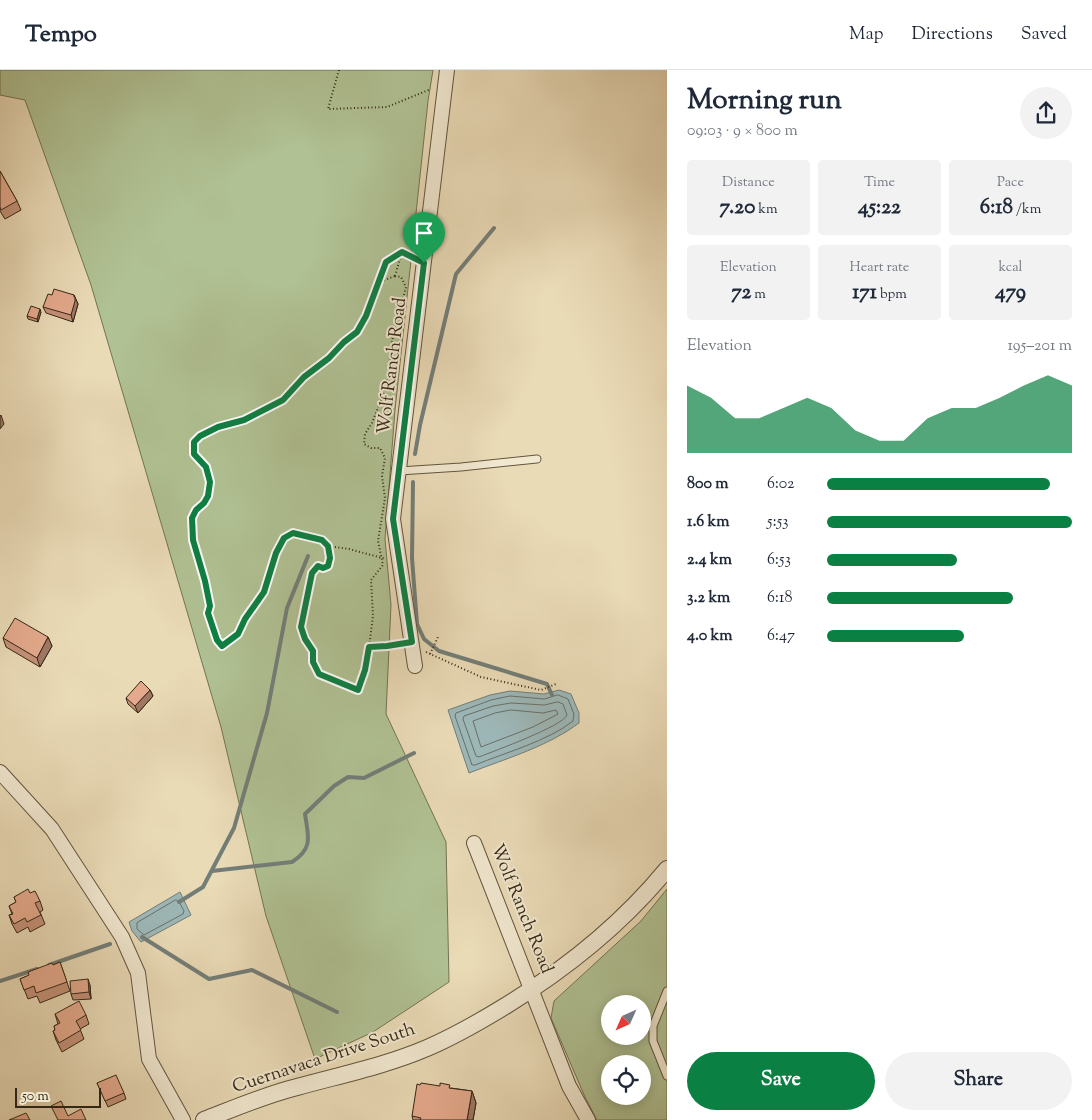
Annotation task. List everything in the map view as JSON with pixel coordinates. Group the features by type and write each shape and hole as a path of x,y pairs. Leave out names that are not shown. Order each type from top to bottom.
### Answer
{"street":[{"name":"Wolf Ranch Road","path":"415,666 393,519 446,76"},
{"path":"0,772 52,829 122,937 138,973 148,1059 183,1120"},
{"name":"Wolf Ranch Road","path":"474,843 568,1086 588,1120"},
{"name":"Cuernavaca Drive South","path":"204,1120 294,1087 382,1064 427,1048 476,1024 571,962 631,909 667,869"}],"lane":[{"path":"399,471 536,459"},
{"path":"667,991 653,1026 653,1041 667,1076"}],"path":[{"path":"339,70 328,109 387,107 446,76"},
{"path":"402,252 424,263"},
{"path":"395,276 402,252"},
{"path":"379,282 395,276 401,277 406,287 392,341 390,367 384,393 372,423 365,434 364,444 371,448 380,448 385,458 382,476 385,498 378,541 382,565 371,580 372,616 369,647 365,670 358,690 319,674 313,662 313,651 305,639 301,627 312,573 318,566 323,568 328,566 330,558 328,546 322,540 293,533 284,538 276,553 264,592 245,619 238,634 222,646 217,640 208,613 210,606 205,581 193,540 192,518 208,496 210,482 206,467 194,454 194,442 200,436 218,427 244,420 283,400 304,377 329,358 344,342 357,332 366,316 386,262 402,252"},
{"path":"328,546 349,548 400,563"},
{"path":"430,654 439,635"},
{"path":"369,647 412,642 430,654 481,678 541,690 556,684"}],"green space":[{"path":"0,70 433,70 428,101 395,410 385,539 391,605 386,714 446,842 449,982 373,1032 315,1059 266,916 221,727 91,285 25,100 0,95"},
{"path":"667,889 667,1120 597,1120 551,1018 554,1001 641,921"}],"water":[{"path":"559,690 571,694 579,713 579,723 541,745 469,773 448,710 490,695 510,691 544,694"},
{"path":"180,892 191,915 141,942 132,931 129,922"}],"building":[{"path":"0,171 17,201 1,210 0,207"},
{"path":"54,289 74,295 75,301 71,315 43,307 48,294 52,295"},
{"path":"31,306 40,309 37,319 27,316"},
{"path":"15,618 48,637 37,658 3,638"},
{"path":"141,681 150,690 135,706 126,698"},
{"path":"28,889 30,893 35,891 40,901 35,903 41,915 27,922 25,918 14,924 9,915 13,914 9,906 16,902 14,897"},
{"path":"60,962 67,982 36,993 34,986 24,990 20,979 29,975 28,972"},
{"path":"88,979 89,992 71,994 70,981"},
{"path":"79,1001 86,1015 76,1021 81,1030 59,1043 53,1031 55,1030 54,1026 60,1023 55,1014"},
{"path":"116,1075 124,1093 105,1101 97,1083"},
{"path":"421,1083 440,1086 440,1083 450,1085 449,1088 472,1091 467,1120 420,1120 421,1118 412,1116 417,1084 420,1085"},
{"path":"61,1101 68,1116 81,1109 86,1120 58,1120 51,1106"},
{"path":"26,1113 30,1120 9,1120"}],"waterway":[{"path":"415,454 420,425 456,274 494,228"},
{"path":"413,482 412,558 417,624 424,639 439,651 547,684 552,695"},
{"path":"179,902 203,887 234,828 267,713 287,608 308,556"},
{"path":"212,871 292,862 304,852 307,846 308,835 305,814 334,786 348,777 364,778 414,753"},
{"path":"142,937 209,979 252,970 337,1012"},
{"path":"49,965 110,944"},
{"path":"0,981 37,969"}],"route":[{"path":"402,252 424,263 393,519 412,642 369,647 365,670 358,690 319,674 313,662 313,651 305,639 301,627 312,573 318,566 323,568 328,566 330,558 328,546 322,540 293,533 284,538 276,553 264,592 245,619 238,634 222,646 217,640 208,613 210,606 205,581 193,540 192,518 208,496 210,482 206,467 194,454 194,442 200,436 218,427 244,420 283,400 304,377 329,358 344,342 357,332 366,316 386,262 402,252"}]}
